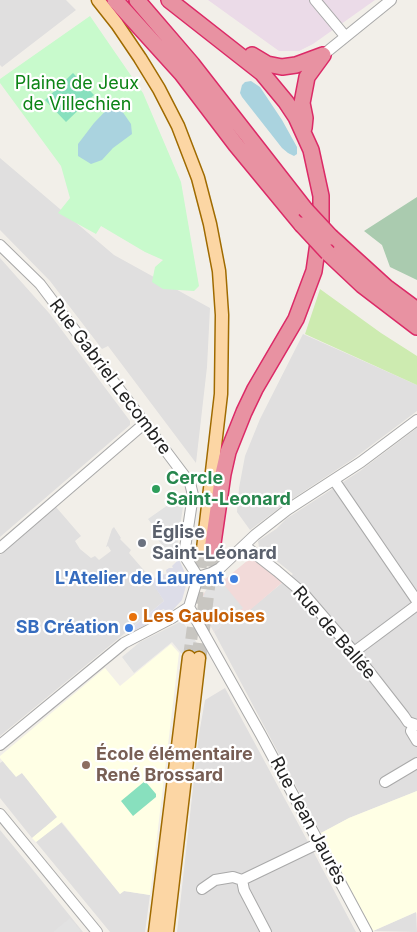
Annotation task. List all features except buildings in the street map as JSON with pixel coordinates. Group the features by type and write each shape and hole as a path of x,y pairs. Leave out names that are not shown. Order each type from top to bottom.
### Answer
{"highway":[{"path":"115,0 182,74 236,145 302,225 362,285 417,327"},
{"path":"137,0 192,64 305,209 331,237 372,275 417,310"},
{"path":"169,0 262,73 286,102 303,132 313,156 321,196 321,222 314,271 296,319 255,389 228,452 207,549"},
{"path":"227,46 240,48 267,64 282,67 296,65 323,55"},
{"path":"303,132 305,118 302,103 307,77 323,55"}],"main road":[{"path":"98,0 140,58 178,126 198,178 210,224 219,271 222,315 221,394 207,549"},
{"path":"155,932 194,658 167,932"}],"street":[{"path":"315,0 345,36"},
{"path":"323,55 390,0"},
{"name":"Rue Gabriel Lecombre","path":"0,245 40,284 192,487 193,495 184,555 198,577"},
{"path":"0,745 124,643 176,616 189,607 198,577 220,568 255,535 287,510 334,480 417,420"},
{"path":"0,548 145,423"},
{"path":"334,480 417,603 354,652"},
{"name":"Rue de Ballée","path":"245,546 277,570 304,594 354,652 404,716 415,724"},
{"name":"Rue Jean Jaurès","path":"189,607 261,735 367,932"},
{"path":"415,724 411,731 417,741"},
{"path":"386,782 417,763"},
{"path":"0,814 97,932"},
{"path":"202,889 215,880 233,877 242,880 319,843"},
{"path":"242,880 244,890 266,932"}],"shaded area":[{"path":"0,0 66,0 76,10 2,67 0,65"},
{"path":"208,0 375,0 313,44 299,51 279,51"},
{"path":"0,158 114,255 210,308 207,367 196,463 108,346 102,349 50,281 0,230"},
{"path":"417,197 417,280 390,267 382,245 364,231"},
{"path":"0,258 49,313 130,421 130,425 0,537"},
{"path":"303,334 417,385 417,411 353,459 286,503 250,530 237,512 245,456 260,419"},
{"path":"417,428 417,791 349,818 321,833 214,632 238,612 243,615 293,574 259,547 258,541 276,529 286,519 360,471"},
{"path":"185,493 175,560 152,533 156,530 148,519"},
{"path":"56,507 81,536 75,541 80,549 91,558 95,556 99,560 111,551 108,546 106,547 114,527 120,539 131,550 129,553 148,575 164,601 0,736 0,555"},
{"path":"253,556 284,581 243,616 238,612 214,632 202,610 201,601 203,594 215,583 224,580"},
{"path":"179,559 187,582 182,600 170,613 167,614 164,609 158,611 161,617 128,634 127,632 164,601 151,581 159,575 167,574 166,570 173,568 172,566"},
{"path":"221,581 243,608 214,632 202,610 201,601 206,590"},
{"path":"182,621 199,646 187,653 181,653 172,642 134,673 122,657 140,642"},
{"name":"École élémentaire René Brossard","path":"171,644 179,653 150,895 124,891 120,894 62,822 36,842 32,838 57,817 22,773 16,777 0,756 105,668 120,686"},
{"path":"225,688 356,932 177,932 199,734 205,700"},
{"path":"3,761 10,770 22,773 58,817 32,838 0,798 0,763"},
{"path":"417,791 417,914 416,912 373,931 321,833 349,818"},
{"path":"61,822 120,894 124,891 150,895 145,932 110,932 36,842"},
{"path":"0,830 29,865 83,932 0,932"},
{"path":"416,912 417,932 373,931"},
{"path":"70,918 81,931 54,932 54,931"}],"green space":[{"name":"Plaine de Jeux de Villechien","path":"90,16 143,93 181,182 199,286 194,291 163,289 152,282 155,267 163,260 145,252 101,226 96,234 58,213 70,198 61,166 0,83 0,79"},
{"path":"73,73 94,95 66,122 45,100"},
{"path":"320,289 381,333 417,356 417,385 305,334"},
{"path":"145,781 156,794 156,797 133,816 121,801"}],"water":[{"path":"251,81 260,87 282,120 297,147 297,154 294,156 282,148 242,97 240,93 242,85 245,82"},
{"path":"115,101 131,124 132,134 113,148 102,160 91,164 78,156 78,144 94,123"}],"tunnel":[{"path":"189,657 203,549"},
{"path":"199,658 212,550"}],"place":[{"name":"Cercle Saint-Leonard","path":"156,489"},
{"name":"Église Saint-Léonard","path":"142,543"},
{"name":"L'Atelier de Laurent","path":"234,579"},
{"name":"Les Gauloises","path":"133,617"},
{"name":"SB Création","path":"129,628"},
{"name":"École élémentaire René Brossard","path":"86,765"}]}
